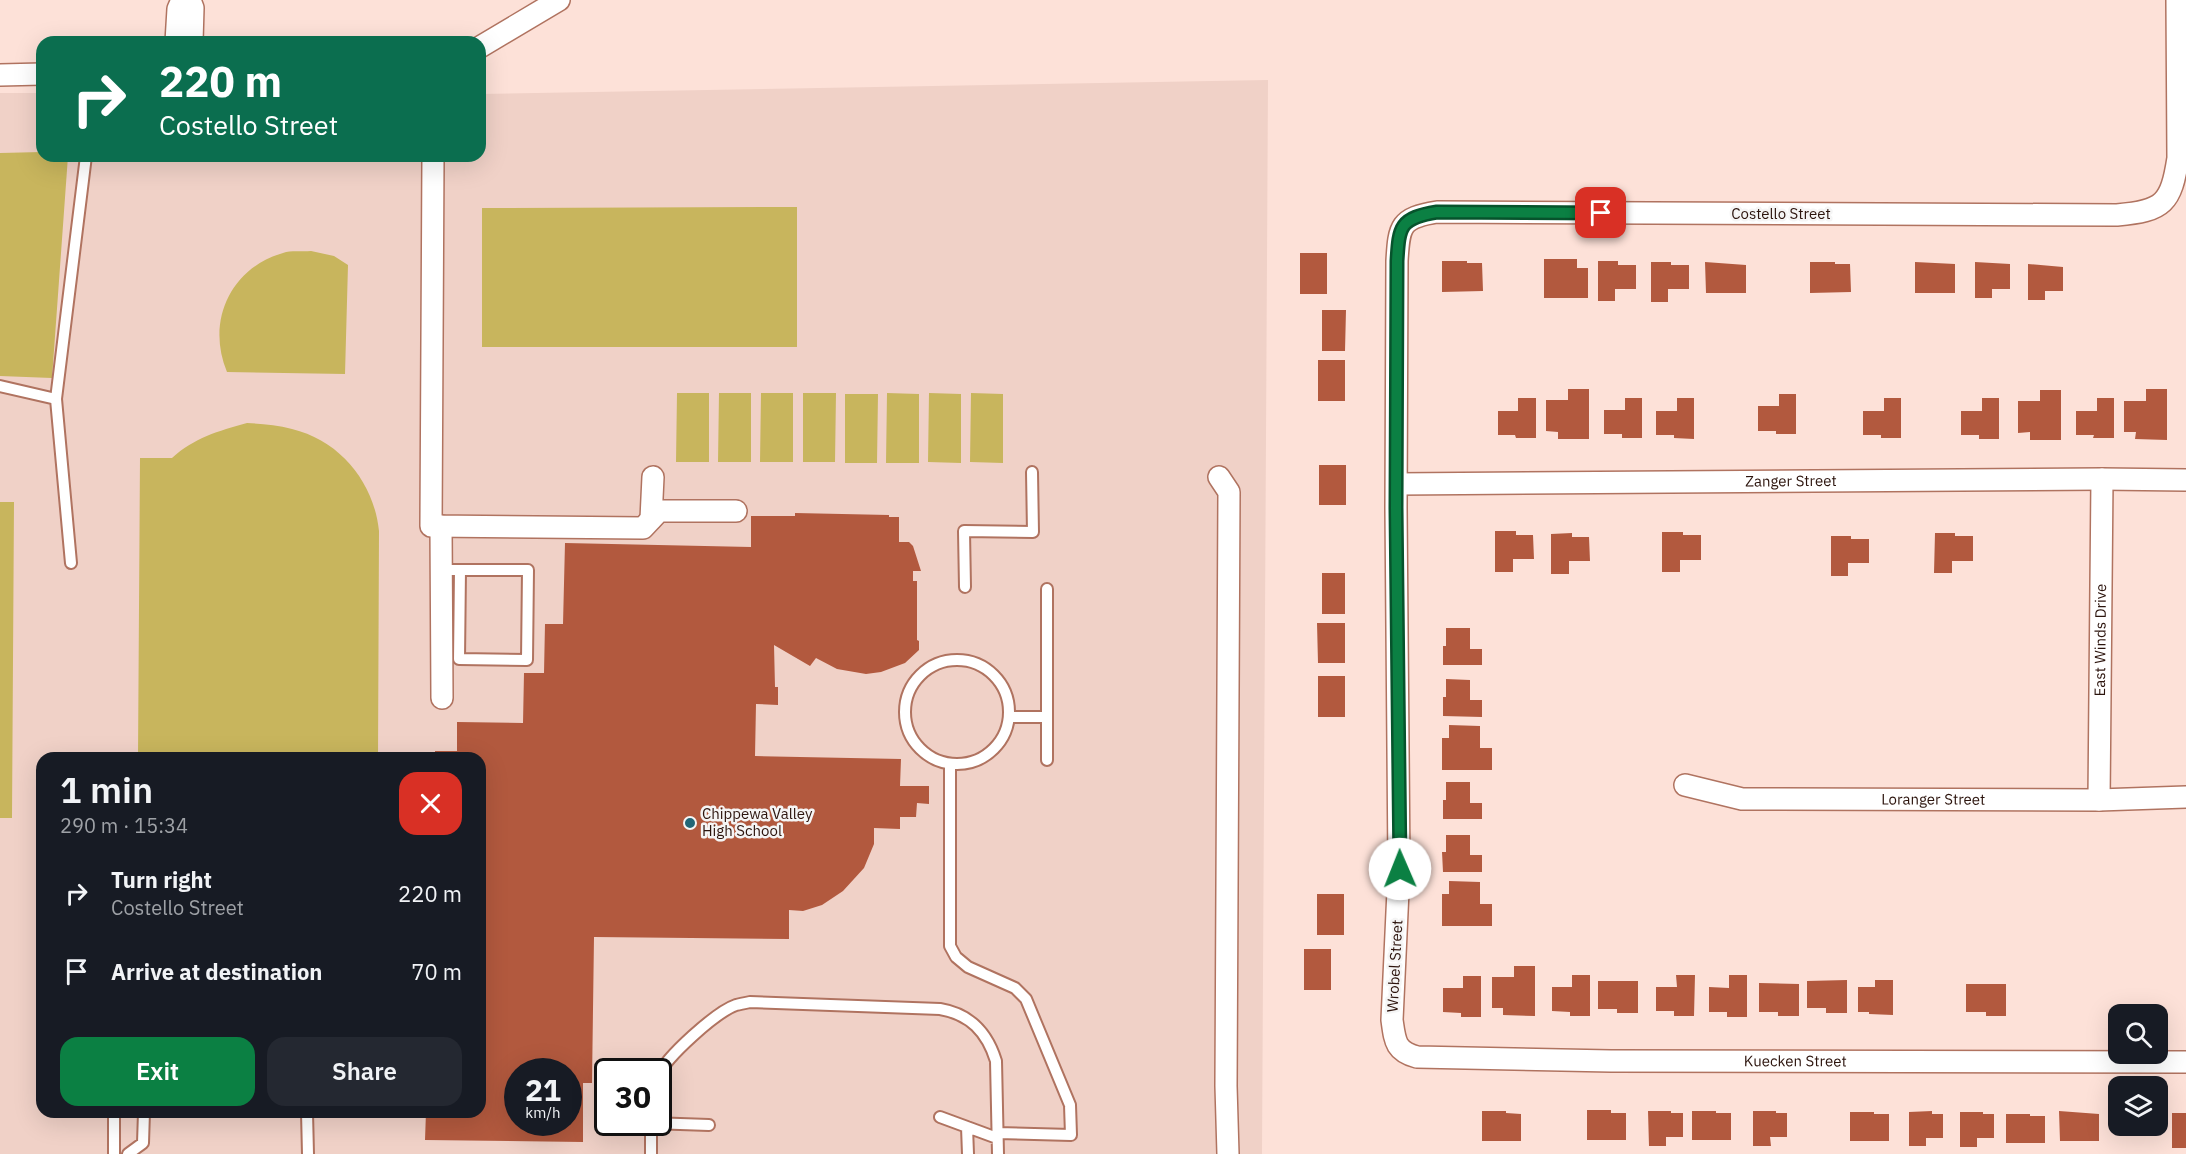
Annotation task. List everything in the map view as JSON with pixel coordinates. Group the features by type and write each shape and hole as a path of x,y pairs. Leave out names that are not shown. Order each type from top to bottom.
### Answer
{"street":[{"path":"176,36 178,9 182,0"},
{"path":"190,0 193,8 192,36"},
{"path":"486,43 559,0"},
{"name":"Costello Street","path":"1402,226 1420,215 1437,212 2117,215 2151,210 2162,205 2169,194 2178,158 2177,0"},
{"path":"0,75 36,74"},
{"path":"433,162 431,525 643,528 659,510 736,511"},
{"name":"Wrobel Street","path":"1402,226 1397,261 1400,869 1392,1020 1396,1044 1405,1054"},
{"path":"651,519 653,477"},
{"path":"1219,477 1228,492 1226,1055 1228,1154"},
{"name":"East Winds Drive","path":"2099,800 2102,479"},
{"name":"Zanger Street","path":"1397,484 2186,480"},
{"path":"441,526 451,570 451,659 442,698"},
{"name":"Loranger Street","path":"1685,785 1742,799 2099,800 2186,797"},
{"name":"Kuecken Street","path":"1405,1054 1417,1057 1457,1059 2186,1062"}],"lane":[{"path":"71,563 56,399 85,162"},
{"path":"0,386 56,399"},
{"path":"965,587 964,531 1033,532 1032,472"},
{"path":"451,570 528,570 527,660 451,659"},
{"path":"1047,589 1047,760"},
{"path":"962,660 977,664 991,673 1002,686 1008,700 1009,717 1005,733 996,747 983,758 967,764 950,764 934,760 921,751 911,738 905,723 904,707 909,691 930,667 945,661 962,660"},
{"path":"1009,717 1047,717"},
{"path":"940,1117 997,1135 1071,1135 1070,1105 1026,999 1015,988 968,967 956,957 950,946 950,764"},
{"path":"672,1058 718,1015 736,1005 750,1002 940,1009 956,1012 983,1032 992,1046 998,1074 998,1154"},
{"path":"114,1118 114,1154"},
{"path":"128,1154 143,1143 144,1118"},
{"path":"307,1118 308,1154"},
{"path":"672,1124 708,1125"},
{"path":"967,1127 968,1154"},
{"path":"651,1136 651,1154"}],"shaded area":[{"path":"1268,80 1262,1154 0,1154 0,93 36,93 36,162 486,162 486,94"},
{"path":"36,152 36,162 68,162 52,378 0,376 0,153"},
{"path":"797,207 797,347 482,347 482,208"},
{"path":"311,251 334,256 348,265 345,374 227,372 221,353 219,334 227,299 236,284 265,260 286,252"},
{"path":"677,393 709,393 709,462 676,462"},
{"path":"719,393 751,393 751,462 718,462"},
{"path":"761,393 793,393 793,462 760,462"},
{"path":"803,393 836,393 835,462 803,462"},
{"path":"887,393 919,394 919,463 886,463"},
{"path":"929,393 961,394 961,463 928,462"},
{"path":"971,393 1003,394 1003,463 970,462"},
{"path":"845,394 878,394 877,463 845,463"},
{"path":"247,423 292,429 310,435 326,443 352,466 370,496 379,531 378,752 138,752 140,458 172,458 198,440"},
{"path":"0,502 14,502 12,818 0,818"}],"building":[{"path":"1300,253 1327,253 1327,294 1300,294"},
{"path":"1544,259 1577,259 1577,268 1588,268 1588,298 1544,298"},
{"path":"1442,261 1482,263 1483,291 1442,292"},
{"path":"1598,261 1618,261 1618,265 1636,265 1636,289 1615,289 1615,301 1598,301"},
{"path":"1651,262 1689,265 1689,289 1668,289 1668,302 1651,302"},
{"path":"1705,262 1746,265 1746,293 1706,293"},
{"path":"1810,262 1850,264 1851,292 1810,293"},
{"path":"1915,262 1955,264 1955,293 1915,293"},
{"path":"1975,262 2010,264 2010,289 1992,289 1992,298 1975,298"},
{"path":"2028,264 2063,267 2063,291 2045,291 2045,300 2028,300"},
{"path":"1322,310 1346,310 1345,351 1322,351"},
{"path":"1318,360 1345,360 1345,401 1318,401"},
{"path":"1568,389 1589,389 1589,439 1558,439 1558,432 1546,431 1546,400 1568,400"},
{"path":"2146,389 2167,389 2167,440 2135,439 2136,432 2124,432 2124,401 2146,401"},
{"path":"2040,390 2061,390 2061,440 2030,440 2030,432 2018,433 2018,401 2040,401"},
{"path":"1779,394 1796,394 1796,434 1758,431 1758,406 1779,406"},
{"path":"1518,398 1536,398 1536,438 1498,435 1498,411 1518,411"},
{"path":"1625,398 1642,398 1642,438 1622,438 1622,434 1604,434 1604,410 1625,410"},
{"path":"1677,398 1694,398 1694,439 1674,438 1674,435 1656,435 1656,411 1677,411"},
{"path":"1884,398 1901,398 1901,438 1863,435 1863,411 1884,411"},
{"path":"1982,398 1999,398 1999,439 1979,439 1979,435 1961,435 1961,411 1982,411"},
{"path":"2097,398 2114,398 2114,438 2076,435 2076,411 2097,411"},
{"path":"1319,465 1346,465 1346,505 1319,505"},
{"name":"Chippewa Valley High School","path":"795,513 899,517 899,542 909,542 913,546 921,571 913,571 913,581 917,581 919,650 905,663 881,672 866,674 837,669 816,658 810,666 774,645 778,705 756,704 755,756 901,759 900,786 929,786 929,804 917,803 916,817 900,817 900,829 874,828 874,844 864,868 843,891 822,905 803,911 789,910 789,939 594,937 592,1083 583,1083 583,1142 425,1140 426,1118 486,1118 486,752 435,751 457,751 457,722 523,723 524,673 544,673 545,624 563,624 565,543 751,547 751,516 795,516"},
{"path":"1495,531 1516,531 1516,535 1533,535 1534,559 1513,559 1513,572 1495,572"},
{"path":"1662,532 1701,535 1701,560 1680,560 1680,572 1662,572"},
{"path":"1572,533 1572,537 1589,537 1590,561 1569,561 1569,574 1551,574 1551,534"},
{"path":"1935,533 1973,536 1973,561 1952,561 1952,573 1934,573"},
{"path":"1831,536 1869,539 1869,563 1848,563 1848,576 1831,576"},
{"path":"1322,573 1345,573 1345,614 1322,614"},
{"path":"1317,623 1345,623 1345,663 1318,663"},
{"path":"1446,628 1470,628 1470,649 1482,649 1482,665 1443,665"},
{"path":"1318,676 1345,676 1345,717 1318,717"},
{"path":"1446,679 1470,680 1470,700 1482,700 1482,717 1443,716"},
{"path":"1449,725 1480,726 1480,748 1492,748 1492,770 1442,770 1442,738 1449,738"},
{"path":"1446,782 1470,782 1470,803 1482,803 1482,819 1443,819"},
{"path":"1446,835 1470,835 1470,855 1482,855 1482,872 1443,872 1442,852 1446,852"},
{"path":"1449,881 1480,882 1480,904 1492,904 1492,926 1442,926 1442,894 1449,894"},
{"path":"1317,894 1344,894 1344,935 1317,935"},
{"path":"1304,949 1331,949 1331,990 1304,990"},
{"path":"1514,966 1535,966 1535,1016 1503,1015 1503,1008 1492,1008 1492,977 1514,977"},
{"path":"1572,975 1590,975 1590,1016 1570,1016 1570,1012 1552,1011 1552,987 1572,987"},
{"path":"1676,975 1695,975 1694,1016 1674,1016 1674,1011 1656,1011 1656,987 1677,987"},
{"path":"1729,975 1747,975 1747,1017 1727,1017 1727,1012 1709,1012 1709,987 1729,988"},
{"path":"1463,976 1481,976 1481,1017 1461,1017 1461,1013 1443,1012 1443,988 1463,988"},
{"path":"1847,980 1847,1013 1826,1013 1826,1008 1807,1008 1807,981"},
{"path":"1875,980 1893,980 1893,1015 1858,1012 1858,987 1875,987"},
{"path":"1598,981 1638,981 1638,1013 1617,1013 1617,1009 1598,1009"},
{"path":"1759,983 1799,984 1799,1016 1778,1016 1778,1012 1759,1012"},
{"path":"1966,984 2006,984 2006,1016 1986,1016 1986,1012 1966,1012"},
{"path":"1587,1110 1611,1110 1611,1113 1626,1113 1626,1140 1587,1140"},
{"path":"1482,1111 1506,1111 1506,1113 1521,1114 1521,1141 1482,1141"},
{"path":"1648,1111 1683,1113 1683,1137 1666,1137 1666,1146 1649,1146"},
{"path":"1692,1111 1731,1113 1731,1140 1692,1140"},
{"path":"1753,1111 1787,1113 1787,1137 1770,1137 1771,1146 1753,1146"},
{"path":"1932,1111 1932,1114 1943,1114 1943,1138 1926,1138 1926,1146 1909,1146 1909,1112"},
{"path":"2059,1111 2099,1114 2099,1141 2060,1141"},
{"path":"1850,1112 1889,1114 1889,1141 1850,1141"},
{"path":"1960,1112 1994,1114 1994,1138 1977,1138 1977,1147 1960,1147"},
{"path":"2172,1113 2186,1113 2186,1148 2172,1148"},
{"path":"2006,1114 2045,1116 2045,1143 2006,1143"}],"place":[{"name":"Chippewa Valley High School","path":"690,823"}],"route":[{"path":"1400,869 1396,508 1398,460 1397,261 1402,226 1420,215 1437,212 1601,213"}]}
